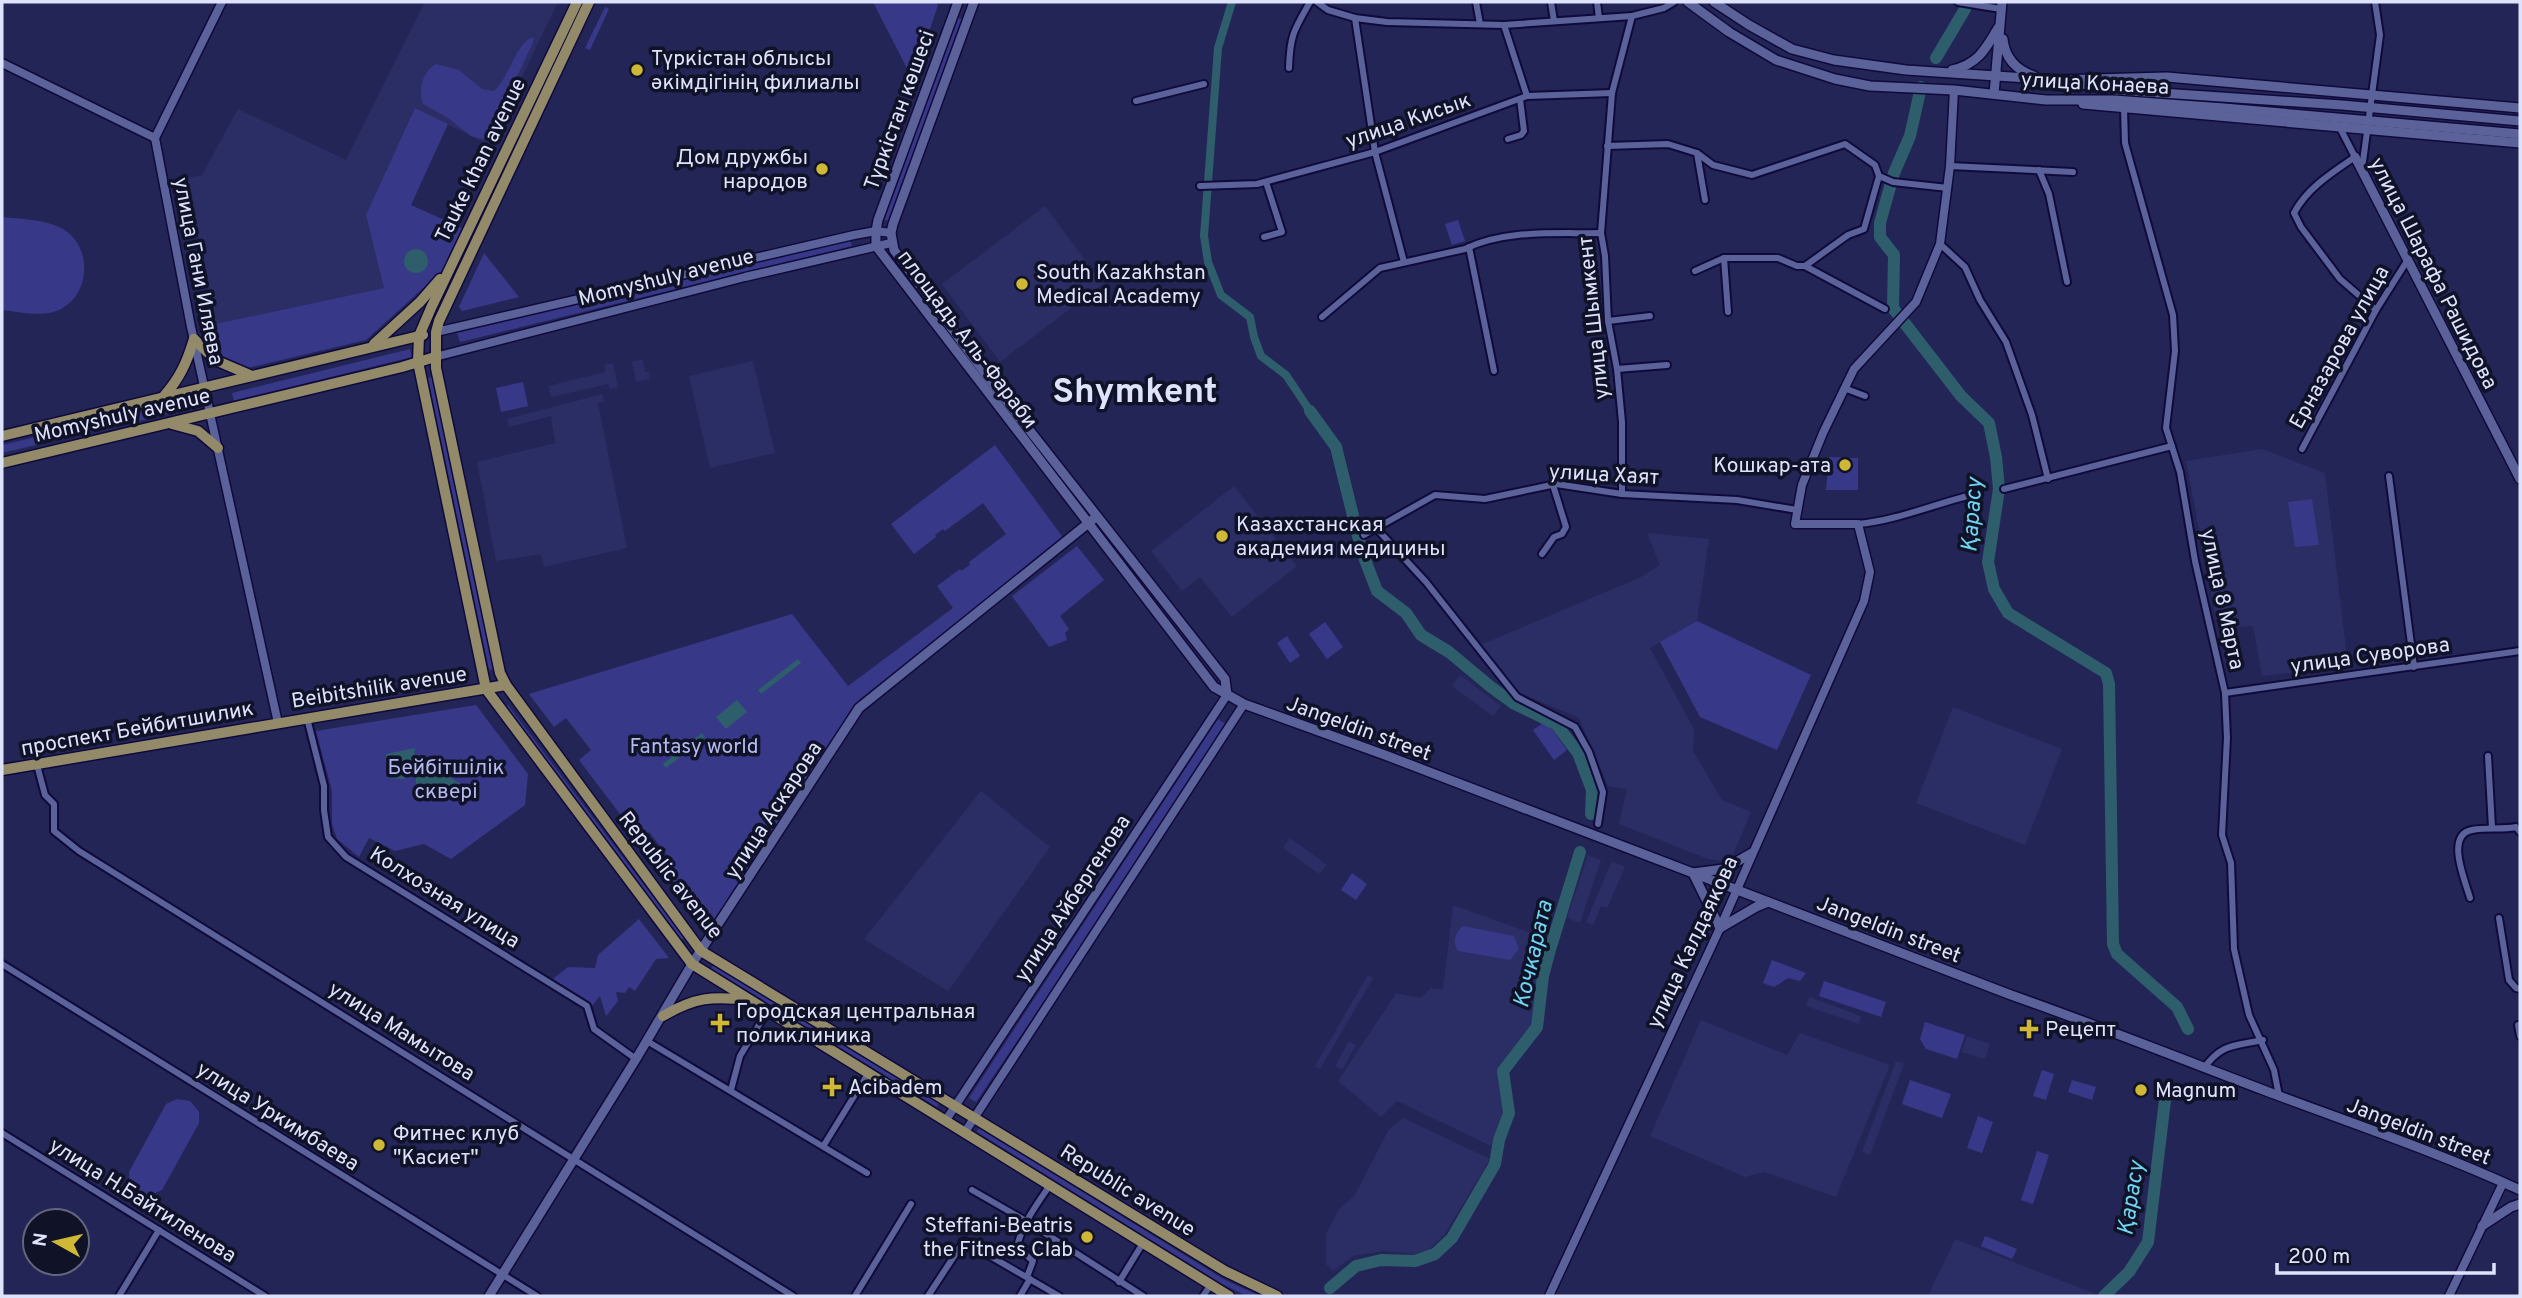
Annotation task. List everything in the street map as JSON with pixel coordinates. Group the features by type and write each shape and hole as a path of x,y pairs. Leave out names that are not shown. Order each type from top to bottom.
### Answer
{"main road":[{"name":"Tauke khan avenue","path":"419,337 577,2"},
{"name":"Tauke khan avenue","path":"439,321 589,2"},
{"name":"Түркістан көшесі","path":"876,231 958,2"},
{"name":"Түркістан көшесі","path":"891,238 974,2"},
{"path":"1676,2 1741,46 1759,50"},
{"name":"улица Конаева","path":"1688,2 1729,32 1787,65 1870,86 1954,90 2046,100 2114,100 2368,124 2520,134"},
{"name":"улица Конаева","path":"1714,2 1787,47 1834,60 1941,72 2051,80 2118,90 2520,121"},
{"path":"1725,2 1772,31 1787,47"},
{"path":"1994,94 2002,5"},
{"path":"1729,32 1740,20"},
{"path":"1941,72 1966,67 1983,55 2000,23"},
{"path":"2000,23 2008,58 2026,74 2051,80"},
{"name":"улица Конаева","path":"2051,80 2167,77 2520,108"},
{"path":"2046,100 2339,126 2368,124 2520,143"},
{"name":"улица Шарафа Рашидова","path":"2355,158 2520,479"},
{"name":"площадь Аль-Фараби","path":"876,231 876,246 1214,687 1244,704"},
{"name":"площадь Аль-Фараби","path":"891,238 990,380 1225,679 1227,695"},
{"path":"370,348 420,302 448,271"},
{"name":"Republic avenue","path":"439,321 435,357 500,673 506,685 701,951 1225,1271 1277,1296"},
{"name":"Momyshuly avenue","path":"2,436 436,332"},
{"name":"Republic avenue","path":"419,337 416,363 486,689 692,964 1229,1296"},
{"path":"163,397 186,366 194,339 215,360 251,376"},
{"name":"Momyshuly avenue","path":"2,463 435,357"},
{"path":"168,423 198,431 218,448"},
{"name":"улица Аскарова","path":"489,1296 663,1016 692,964 859,708 1096,517"},
{"path":"486,689 506,685"},
{"name":"Beibitshilik avenue","path":"278,723 486,689"},
{"name":"Jangeldin street","path":"1244,704 2105,1028 2388,1136 2520,1190"},
{"name":"проспект Бейбитшилик","path":"2,771 278,723"},
{"path":"1752,853 1724,869 1693,873 1720,928 1768,902"},
{"path":"663,1016 696,999 711,997 751,1000"},
{"path":"2482,1226 2520,1204"}],"street":[{"path":"2,64 155,138 222,2"},
{"path":"1289,68 1293,30 1310,2"},
{"path":"1317,2 1328,10 1355,18 1387,22 1504,25 1632,16 1676,2"},
{"path":"1476,2 1480,24"},
{"path":"1551,2 1554,22"},
{"path":"1597,2 1599,18"},
{"path":"1958,2 2002,5"},
{"path":"2362,171 2380,34 2375,2"},
{"name":"улица Шымкент","path":"1622,494 1622,422 1617,369 1608,321 1605,256 1601,233 1612,93 1632,16"},
{"path":"1355,18 1375,152 1404,262"},
{"path":"1504,25 1524,97 1524,131 1521,135 1508,139"},
{"path":"1136,101 1204,84"},
{"path":"1954,90 1950,166 1940,244 1916,302 1854,369 1844,388 1812,459 1799,496 1795,524 1858,524 1882,520 1979,493"},
{"name":"улица Кисык","path":"1200,186 1266,182 1375,152 1524,97 1612,93"},
{"name":"улица 8 Марта","path":"2124,109 2125,143 2173,314 2175,351 2166,428 2180,472 2195,561 2225,693 2227,738 2221,835 2231,863 2234,949 2249,1015 2263,1040 2274,1070 2279,1096"},
{"path":"2339,126 2355,158 2324,178 2294,213 2301,227 2340,279 2376,310"},
{"name":"улица Гани Иляева","path":"155,138 204,387 278,723"},
{"path":"1608,146 1668,145 1698,153 1713,165 1752,175 1845,144 1875,164 1879,176 1864,229 1848,235 1805,267"},
{"path":"1698,153 1705,200"},
{"path":"1950,166 2074,172"},
{"path":"2039,170 2049,194 2067,282"},
{"path":"1879,176 1891,182 1948,188"},
{"path":"1264,237 1282,232 1266,182"},
{"name":"площадь Аль-Фараби","path":"876,231 891,238"},
{"name":"Momyshuly avenue","path":"436,332 566,300 876,231"},
{"path":"1322,317 1380,268 1469,247 1477,242 1521,235 1601,233"},
{"name":"Momyshuly avenue","path":"435,357 450,351 876,246 891,238"},
{"path":"1940,244 1965,267 1980,300 2006,342 2032,415 2048,479"},
{"path":"1469,247 1494,371"},
{"path":"1724,258 1728,312"},
{"path":"1695,271 1724,258 1778,258 1805,267 1885,309"},
{"name":"Ерназарова улица","path":"2302,449 2376,310 2407,261"},
{"path":"1608,321 1650,316"},
{"path":"1617,369 1667,365"},
{"path":"1844,388 1865,396"},
{"path":"2004,489 2172,446"},
{"path":"2389,476 2414,667"},
{"path":"1542,554 1554,537 1562,534 1566,527 1553,485"},
{"name":"улица Хаят","path":"1364,535 1435,495 1485,499 1553,485 1622,494 1737,500 1797,510"},
{"name":"улица Калдаякова","path":"1549,1296 1720,928 1864,601 1870,572 1858,524"},
{"path":"1377,529 1426,582 1456,624 1517,697 1575,727 1589,752 1603,792 1598,824"},
{"name":"улица Суворова","path":"2225,693 2520,651"},
{"name":"улица Айбергенова","path":"946,1120 1227,695"},
{"name":"улица Айбергенова","path":"965,1132 1244,704"},
{"name":"Колхозная улица","path":"307,718 324,786 328,837 346,857 587,1006 594,1029 636,1059"},
{"path":"2488,756 2492,828"},
{"name":"улица Мамытова","path":"37,765 45,795 54,804 54,831 79,851 793,1296"},
{"path":"2470,898 2457,844 2461,835 2469,830 2492,828 2516,827 2520,832"},
{"path":"2499,918 2509,980 2520,989"},
{"name":"улица Уркимбаева","path":"2,964 537,1296"},
{"path":"731,1090 740,1056 768,1010"},
{"path":"2518,1024 2520,1036"},
{"path":"2204,1068 2214,1054 2222,1049 2263,1040"},
{"path":"647,1041 867,1172"},
{"path":"824,1145 869,1072"},
{"name":"улица Н.Байтиленова","path":"2,1133 265,1296"},
{"path":"2449,1296 2502,1183"},
{"path":"1020,1296 1029,1278 1033,1261 1017,1247 1026,1222 1050,1185"},
{"path":"972,1190 1143,1296"},
{"path":"855,1296 911,1205"},
{"path":"119,1296 159,1230"},
{"path":"928,1296 964,1241 1059,1296"},
{"path":"1119,1282 1143,1243"},
{"path":"1203,1296 1210,1286"}],"shaded area":[{"path":"425,2 558,2 489,145 415,108 367,215 384,288 215,324 187,178 202,175 238,109 346,160"},
{"name":"South Kazakhstan Medical Academy","path":"1045,206 1103,284 1000,362 942,284"},
{"path":"643,359 645,372 649,372 650,379 636,382 632,362"},
{"path":"753,361 775,453 710,468 689,376"},
{"path":"613,363 618,387 610,389 608,384 551,397 548,386 605,372 604,365"},
{"path":"602,394 604,401 598,403 627,548 544,567 541,554 496,561 477,462 555,443 551,416 509,427 507,419"},
{"path":"2262,449 2325,473 2348,666 2262,676 2253,626 2218,629 2186,461"},
{"name":"Казахстанская академия медицины","path":"1234,486 1297,566 1232,617 1200,577 1182,591 1151,551"},
{"path":"1647,533 1709,539 1697,621 1650,648 1694,729 1693,751 1722,800 1751,812 1730,862 1708,859 1619,824 1627,789 1608,786 1579,718 1520,693 1478,646 1639,578 1660,565"},
{"path":"1460,675 1501,706 1493,716 1452,686"},
{"path":"1953,707 2062,749 2025,845 1916,803"},
{"path":"981,791 1050,847 948,991 864,939"},
{"path":"1290,838 1327,865 1319,874 1283,848"},
{"path":"1588,855 1601,860 1580,923 1567,918"},
{"path":"1612,861 1625,867 1607,908 1601,906 1593,925 1586,922"},
{"path":"1453,905 1545,938 1533,1024 1498,1067 1503,1111 1491,1146 1397,1101 1381,1117 1338,1081 1396,993 1420,998 1431,988 1443,989"},
{"path":"1368,975 1373,978 1320,1069 1315,1066"},
{"path":"1809,997 1861,1016 1859,1024 1806,1006"},
{"path":"1701,1020 1787,1055 1800,1033 1890,1065 1836,1197 1764,1172 1745,1177 1650,1136"},
{"path":"1967,1036 1990,1044 1985,1059 1962,1052"},
{"path":"1349,1041 1356,1045 1342,1070 1335,1066"},
{"path":"1896,1061 1904,1064 1870,1155 1862,1152"},
{"path":"1403,1118 1490,1159 1445,1234 1428,1250 1415,1254 1383,1251 1353,1256 1333,1271 1326,1264 1326,1234 1339,1209 1355,1195 1389,1129"},
{"path":"1955,1239 2098,1295 1928,1296"}],"green space":[{"path":"873,2 935,2 938,5 913,80"},
{"path":"605,7 609,9 590,50 585,48"},
{"path":"953,16 966,21 893,222 882,219"},
{"path":"530,38 534,38 532,45 509,93 500,125 490,137 482,139 471,136 448,118 423,104 422,82 431,67 436,64 459,70 482,89 494,91 520,48"},
{"path":"415,108 448,124 411,205 462,228 442,271 366,340 248,368 222,357 215,324 384,288 366,215"},
{"path":"2,217 54,225 71,235 78,245 83,256 83,280 71,301 61,309 40,314 2,310"},
{"path":"1458,220 1465,241 1452,245 1445,224"},
{"path":"850,239 852,246 460,342 457,333"},
{"path":"484,253 519,297 462,311 459,307"},
{"path":"410,349 412,357 234,401 232,393"},
{"path":"433,377 494,669 489,670 428,378"},
{"path":"523,382 528,406 501,412 496,388"},
{"path":"192,400 194,408 2,453 2,445"},
{"name":"Fantasy world","path":"995,445 1064,539 859,700 710,931 660,867 670,859 649,832 639,839 579,760 591,750 566,718 554,727 529,694 792,614 848,686 953,608 937,586 970,565 969,562 1006,534 983,503 945,531 943,529 914,554 891,524"},
{"path":"1829,457 1858,458 1858,490 1826,490"},
{"path":"2312,499 2319,545 2295,547 2288,502"},
{"path":"1077,546 1104,580 1060,616 1069,629 1065,633 1067,640 1049,647 1012,596"},
{"path":"1697,621 1811,675 1777,750 1700,717 1660,642"},
{"path":"1325,622 1343,647 1327,659 1309,634"},
{"path":"1287,636 1300,656 1290,663 1277,643"},
{"name":"Бейбітшілік сквері","path":"476,705 528,774 525,805 451,859 424,844 395,851 369,838 359,857 337,839 332,824 332,791 316,731"},
{"path":"508,705 684,938 680,940 505,707"},
{"path":"1218,719 1226,724 1080,948 976,1102 969,1098"},
{"path":"1546,721 1567,750 1554,760 1533,730"},
{"path":"1352,873 1367,884 1356,900 1341,890"},
{"path":"639,919 669,958 656,959 635,991 629,987 625,993 616,992 618,1001 606,1016 600,996 591,1007 553,979 568,967 595,968 598,955"},
{"path":"1463,926 1514,936 1519,949 1510,960 1458,951 1455,938"},
{"path":"1772,960 1806,973 1800,981 1788,978 1774,987 1763,983"},
{"path":"713,965 939,1103 937,1107 711,969"},
{"path":"1824,981 1886,1002 1881,1017 1819,996"},
{"path":"1925,1022 1965,1035 1957,1059 1926,1049 1920,1039"},
{"path":"2042,1070 2054,1074 2046,1100 2033,1096"},
{"path":"1910,1080 1951,1094 1942,1118 1902,1104"},
{"path":"2072,1080 2096,1087 2092,1100 2068,1092"},
{"path":"177,1099 190,1101 199,1112 199,1123 162,1190 149,1196 138,1193 129,1184 129,1172 166,1104"},
{"path":"1978,1116 1993,1122 1982,1153 1967,1148"},
{"path":"979,1128 1225,1280 1260,1296 1247,1296 1222,1284 977,1132"},
{"path":"2037,1151 2049,1155 2033,1204 2021,1200"},
{"path":"1985,1236 2017,1249 2012,1259 1981,1246"}],"water":[{"path":"416,249 424,253 428,261 424,269 416,273 408,269 404,261 408,253"},
{"path":"798,659 801,663 761,694 758,690"},
{"path":"737,700 747,712 726,729 716,717"},
{"path":"702,733 705,737 666,768 663,764"},
{"path":"415,748 414,754 418,757 409,767 404,779 387,778 386,754"},
{"path":"430,764 439,766 460,783 462,792 455,795 448,787 440,795 432,797 419,790 416,776"}],"waterway":[{"path":"1232,2 1218,48 1204,236 1208,262 1221,295 1250,317 1261,356 1286,375 1310,411"},
{"name":"Қарасу","path":"1936,58 1965,9"},
{"name":"Қарасу","path":"1921,87 1910,136 1894,173 1880,223 1880,237 1894,255 1893,308 1961,396 1989,423 1999,489 1988,562 1994,589 2008,613 2106,673 2109,684 2113,944 2117,954 2177,1007 2188,1029"},
{"name":"Кочкарата","path":"1310,411 1336,447 1362,552 1377,591 1406,613 1421,635 1449,652 1513,703 1556,724 1578,753 1592,790 1591,814"},
{"name":"Кочкарата","path":"1330,1288 1356,1266 1381,1260 1415,1261 1435,1254 1452,1238 1495,1164 1499,1140 1509,1113 1503,1071 1537,1027 1543,976 1580,852"},
{"name":"Қарасу","path":"2104,1296 2129,1272 2148,1242 2166,1092"}],"place":[{"name":"Түркістан облысы әкімдігінің филиалы","path":"637,70"},
{"name":"Дом дружбы народов","path":"822,169"},
{"name":"South Kazakhstan Medical Academy","path":"1022,284"},
{"name":"Кошкар-ата","path":"1845,465"},
{"name":"Казахстанская академия медицины","path":"1222,536"},
{"name":"Городская центральная поликлиника","path":"720,1023"},
{"name":"Рецепт","path":"2029,1029"},
{"name":"Acibadem","path":"832,1087"},
{"name":"Magnum","path":"2141,1090"},
{"name":"Фитнес клуб \"Касиет\"","path":"379,1145"},
{"name":"Steffani-Beatris the Fitness Clab","path":"1087,1237"}],"district":[{"name":"Shymkent","path":"1135,390"}]}
